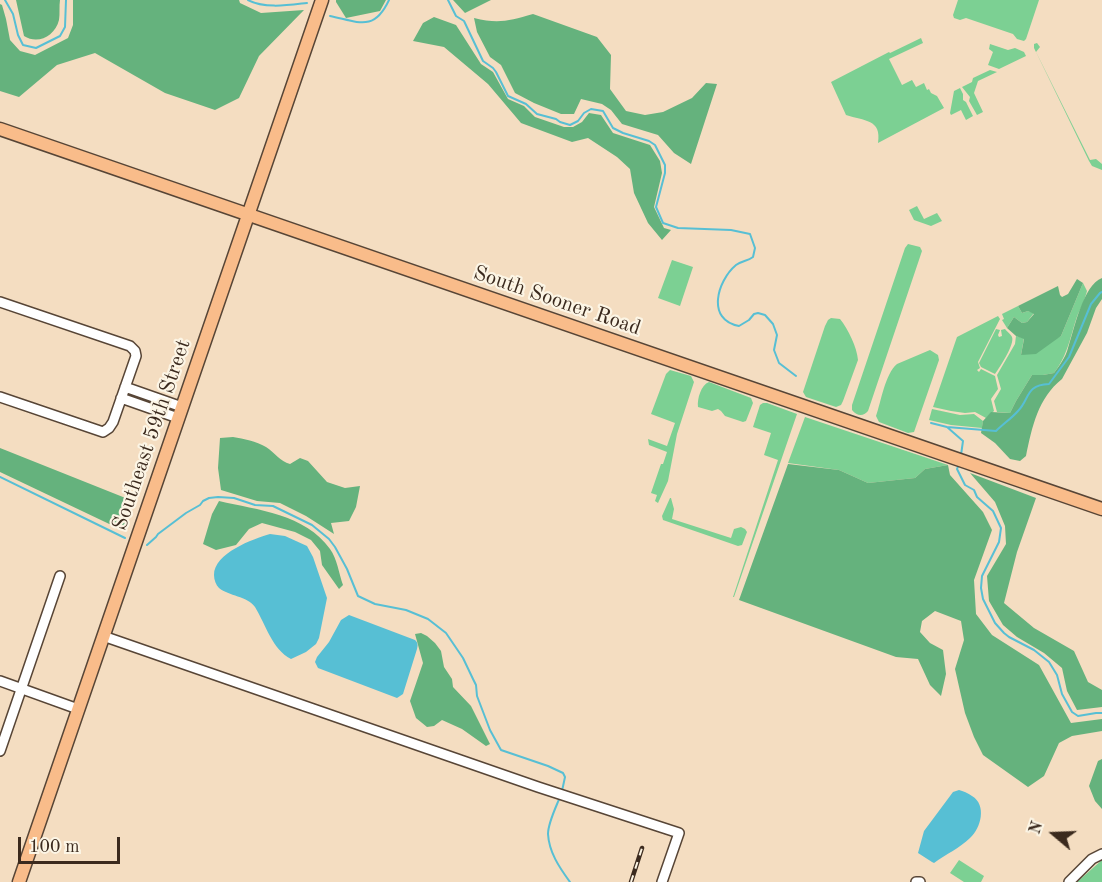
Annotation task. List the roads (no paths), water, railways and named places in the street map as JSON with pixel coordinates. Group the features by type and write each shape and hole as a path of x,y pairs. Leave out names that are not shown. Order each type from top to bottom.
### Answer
{"main road":[{"name":"Southeast 59th Street","path":"19,882 322,0"},
{"name":"South Sooner Road","path":"0,129 1102,509"}],"street":[{"path":"0,302 130,346 136,356 111,425 106,431 99,431 0,397"},
{"path":"125,387 180,412"},
{"path":"121,398 180,412"},
{"path":"0,751 60,576"},
{"path":"103,636 538,787 679,833 662,882"},
{"path":"0,681 78,709"},
{"path":"1068,882 1092,859 1102,854"}],"water":[{"path":"270,534 285,536 307,546 327,598 316,644 291,659 284,655 274,643 252,603 219,588 214,579 216,567 227,554 245,543"},
{"path":"349,615 417,642 417,649 403,694 397,698 318,668 315,662 317,657 329,642 341,620"},
{"path":"959,790 977,800 981,811 979,823 974,834 966,842 934,863 918,853 924,831 953,792"}],"waterway":[{"path":"5,0 13,14 23,45 36,48 60,36 65,27 66,0"},
{"path":"248,0 262,5 307,3"},
{"path":"330,16 357,22 371,21 378,17 389,0"},
{"path":"448,0 456,16 464,21 483,61 496,72 508,96 526,104 537,114 570,125 591,109 603,111 613,128 655,145 665,165 656,207 663,223 678,228 731,230 750,234 755,248 753,257 738,264 729,272 720,290 719,308 722,316 739,326 754,314 765,315 773,324 777,335 774,350 779,363 796,376"},
{"path":"931,423 947,427 996,431 1018,411 1032,390 1049,384 1069,357 1091,304 1102,292"},
{"path":"947,427 963,441 961,455"},
{"path":"959,464 957,469 965,485 974,490 977,497 993,511 1001,528 999,542 982,576 981,588 983,599 995,623 1009,637 1034,650 1049,662 1057,675 1062,694 1072,712 1078,716 1102,713"},
{"path":"0,477 125,538"},
{"path":"147,545 158,534 209,498 234,498 255,505 273,506 312,525 335,547 358,596 375,604 406,610 428,619 446,633 463,658 476,685 477,696 490,730 501,750 563,773 565,777 562,791"},
{"path":"560,797 548,834 552,853 570,882"}],"railway":[{"path":"631,882 642,848"}]}
